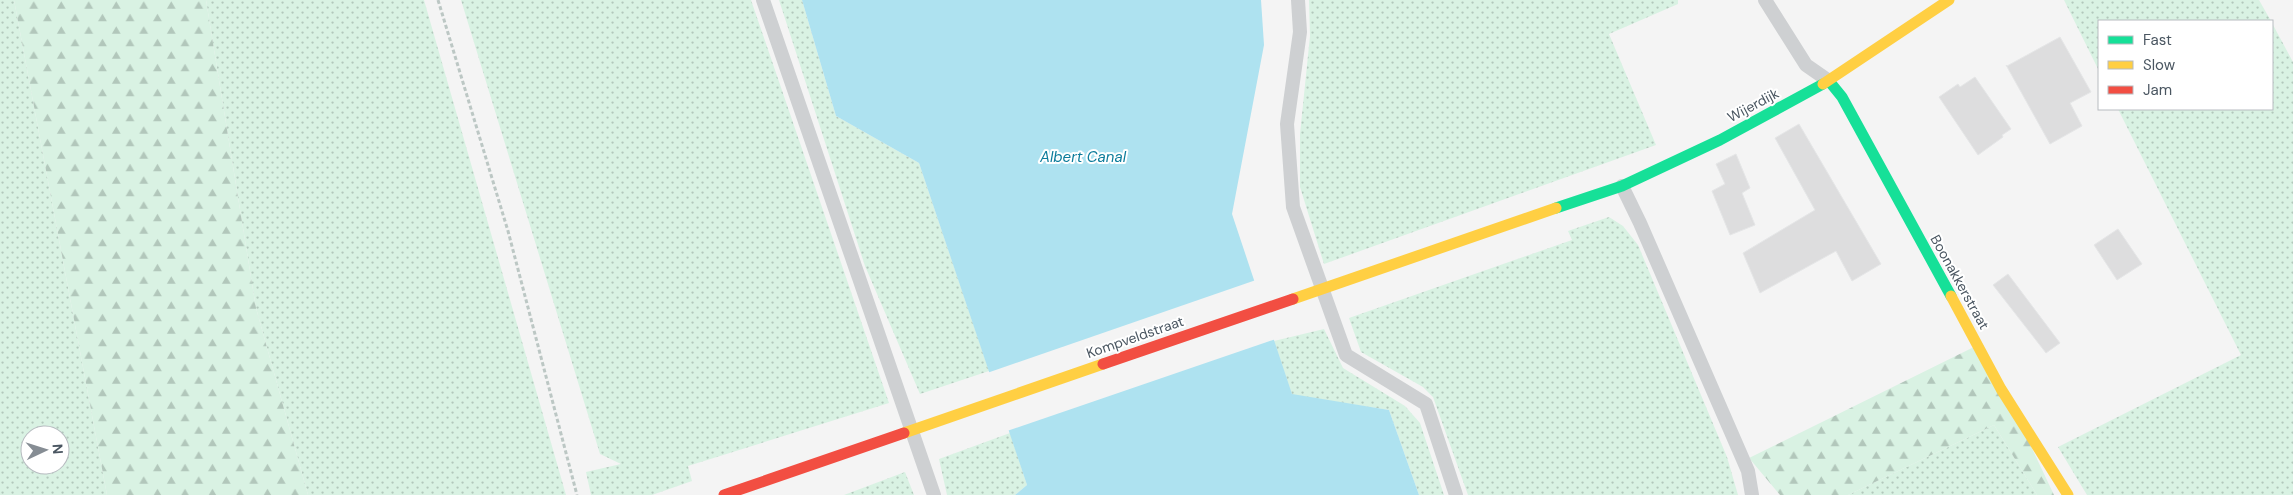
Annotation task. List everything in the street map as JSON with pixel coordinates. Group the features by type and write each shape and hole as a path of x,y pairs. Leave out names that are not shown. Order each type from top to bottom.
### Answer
{"street":[{"name":"Wijerdijk","path":"1556,208 1622,186 1720,140 1829,80 1950,0"},
{"name":"Boonakkerstraat","path":"1829,80 1842,96 2002,389 2068,495"},
{"name":"Kompveldstraat","path":"724,495 1556,208"}],"lane":[{"path":"763,0 934,495"},
{"path":"1298,0 1300,32 1287,124 1293,207 1346,355 1426,404 1456,495"},
{"path":"1765,0 1806,65 1829,80"},
{"path":"1622,186 1640,223 1748,471 1752,495"}],"path":[{"path":"438,0 508,231 577,495"}],"green space":[{"path":"0,0 14,0 107,495 0,495"},
{"path":"14,0 206,0 256,308 308,495 107,495"},
{"path":"206,0 424,0 566,495 308,495 256,308"},
{"path":"461,0 751,0 889,403 688,466 692,481 652,495 591,495 586,472 621,464 600,454"},
{"path":"779,0 802,0 836,116 919,163 989,371 920,394 865,266"},
{"path":"1309,0 1678,0 1678,4 1609,34 1656,145 1324,264 1300,187 1300,134 1310,36"},
{"path":"2064,0 2259,0 2270,20 2098,20 2098,69"},
{"path":"2273,25 2293,62 2293,495 2087,495 2058,447 2241,355 2118,110 2273,110"},
{"path":"1609,217 1623,226 1638,245 1727,457 1738,495 1468,495 1433,397 1423,387 1361,352 1349,318 1572,240 1568,231"},
{"path":"1324,329 1343,368 1405,406 1420,423 1444,495 1419,495 1389,410 1292,395 1274,341"},
{"path":"1982,343 2054,495 2037,495 1994,425 1848,495 1780,495 1749,458"},
{"path":"1994,425 2037,495 1848,495"},
{"path":"1010,433 1027,485 1015,495 947,495 939,459"},
{"path":"905,472 914,495 844,495"}],"water":[{"name":"Albert Canal","path":"802,0 1261,0 1264,45 1232,214 1292,394 1389,410 1419,495 1015,495 1027,485 919,163 836,116"}],"pier":[{"path":"1256,280 1276,339 1007,431 987,373"}],"building":[{"path":"2060,37 2091,92 2070,103 2082,126 2050,144 2006,65"},
{"path":"1975,77 2011,129 1978,155 1939,97 1958,84 1960,87"},
{"path":"1799,124 1881,264 1852,281 1836,251 1760,293 1743,253 1815,210 1775,138"},
{"path":"1736,154 1750,188 1742,193 1755,225 1730,235 1712,191 1725,184 1716,164"},
{"path":"2118,229 2142,264 2117,280 2094,245"},
{"path":"2008,274 2060,343 2046,353 1993,285"}],"traffic: fast":[{"path":"1829,81 1842,97 1951,296"},
{"path":"1556,208 1622,186 1720,140 1823,84"}],"traffic: slow":[{"path":"1823,84 1949,0"},
{"path":"1293,299 1556,208"},
{"path":"1951,296 2001,389 2068,495"},
{"path":"904,433 1103,364"}],"traffic: jam":[{"path":"1103,364 1293,299"},
{"path":"724,495 904,433"}]}
